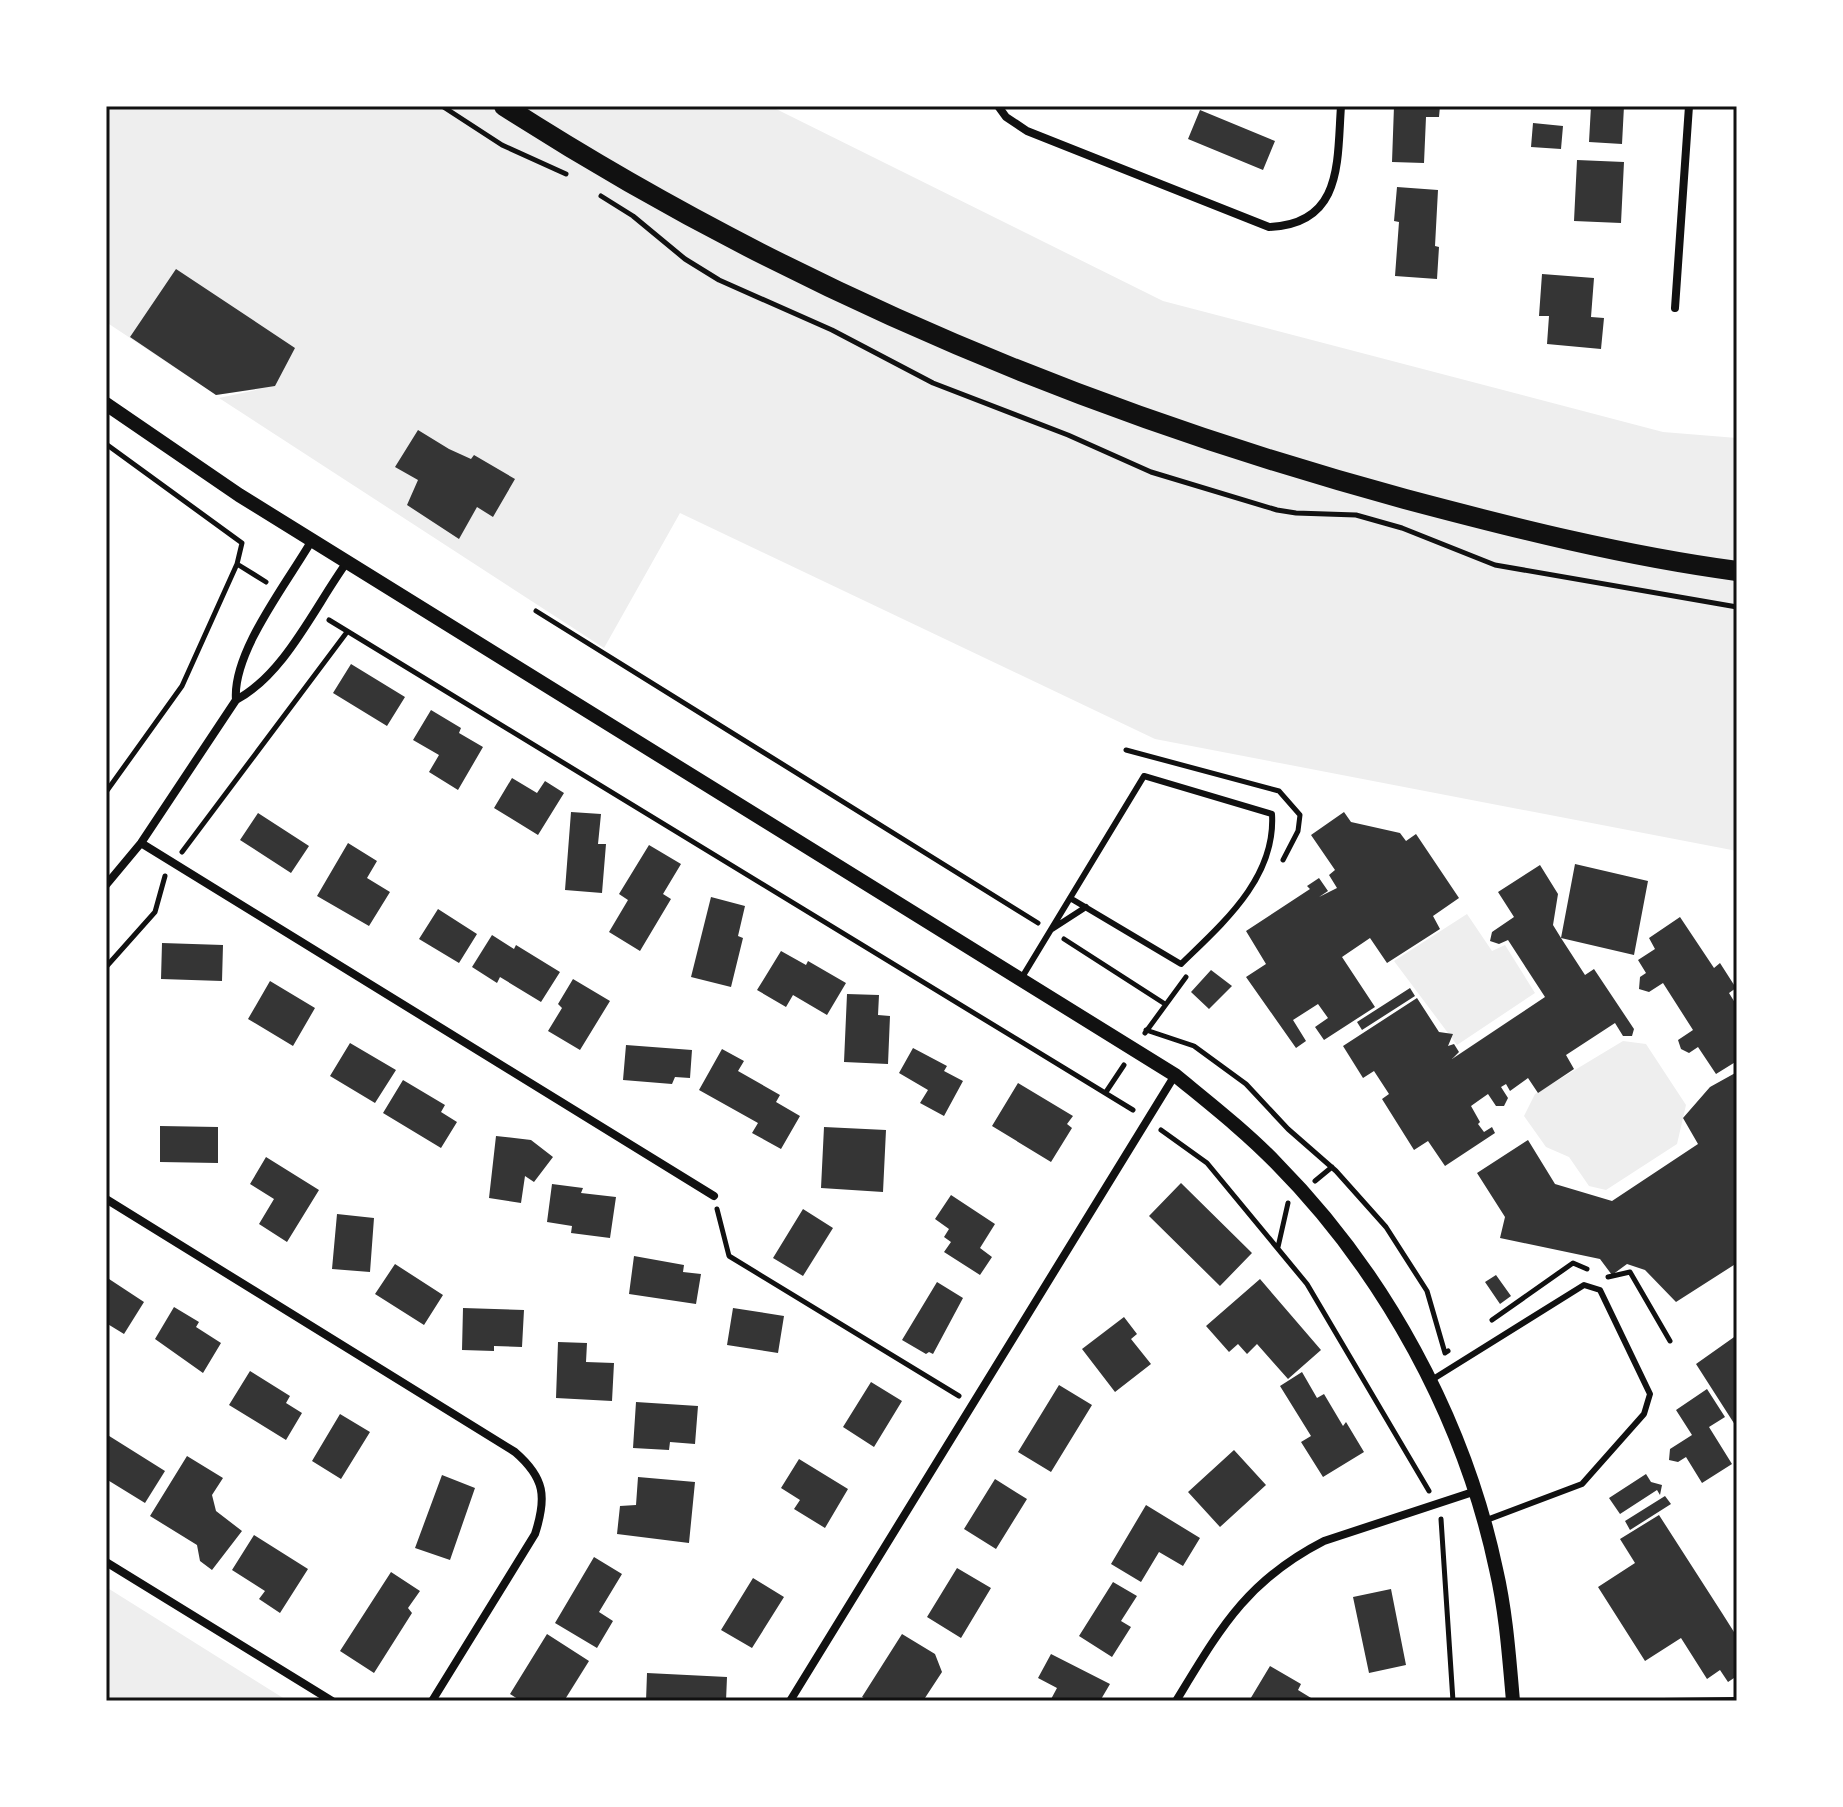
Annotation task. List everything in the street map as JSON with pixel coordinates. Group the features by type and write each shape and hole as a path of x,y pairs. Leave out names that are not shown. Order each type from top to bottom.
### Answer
{"main road":[{"path":"504,106 633,184 733,239 976,353 1112,408 1301,471 1489,521 1698,566 1737,571"}],"street":[{"path":"998,106 1006,117 1027,131 1269,227 1287,227 1312,215 1330,195 1336,171 1341,106"},
{"path":"1675,308 1689,106"},
{"path":"106,404 239,495 1175,1075 1276,1163 1318,1210 1371,1279 1440,1400 1476,1491 1496,1566 1507,1623 1513,1701"},
{"path":"236,700 235,689 244,655 312,540"},
{"path":"106,885 141,843 236,700 275,669 347,562"},
{"path":"141,843 714,1196"},
{"path":"790,1701 1175,1075"},
{"path":"106,1199 515,1452 532,1466 542,1487 543,1510 535,1534 432,1701"},
{"path":"1176,1701 1229,1617 1262,1581 1302,1552 1324,1541 1476,1491"},
{"path":"106,1562 332,1701"}],"lane":[{"path":"1021,979 1050,930 1144,776 1272,814 1270,852 1241,905 1181,964 1070,898"},
{"path":"1050,930 1086,907"},
{"path":"1430,1381 1584,1285 1600,1290 1650,1394 1644,1414 1582,1484 1484,1521"},
{"path":"1663,1701 1737,1700"}],"path":[{"path":"106,444 242,543 237,564 182,686 106,792"},
{"path":"536,611 1165,1004"},
{"path":"106,967 155,912 166,873 347,632 1106,1092 1207,1163 1307,1284 1425,1482 1443,1523 1453,1701"},
{"path":"1126,750 1279,791 1300,815 1298,831 1278,871"},
{"path":"1106,1092 1146,1030 1196,967"},
{"path":"1146,1030 1194,1046 1246,1084 1288,1129 1336,1171 1386,1227 1427,1291 1445,1353 1454,1347"},
{"path":"714,1196 729,1256 973,1404"},
{"path":"1485,1325 1573,1263 1610,1277 1630,1272 1670,1341"}],"shaded area":[{"path":"106,106 770,106 1163,301 1663,432 1737,438 1737,851 1155,739 680,513 604,648 219,398 260,389 216,395 106,322"},
{"path":"1467,914 1492,951 1505,945 1535,993 1457,1045 1394,961"},
{"path":"1623,1041 1646,1044 1686,1105 1677,1144 1606,1190 1589,1186 1569,1157 1546,1147 1524,1116 1535,1094"},
{"path":"106,1587 288,1701 106,1701"}],"building":[{"path":"1394,106 1440,106 1439,117 1426,117 1424,163 1392,162"},
{"path":"1591,106 1624,106 1622,144 1589,142"},
{"path":"1200,110 1275,141 1263,170 1188,139"},
{"path":"1533,123 1563,126 1561,149 1531,147"},
{"path":"1577,160 1624,162 1621,223 1574,221"},
{"path":"1397,187 1438,190 1437,279 1395,276 1399,222 1394,221"},
{"path":"176,269 295,348 275,386 216,395 130,337"},
{"path":"1542,274 1594,278 1591,317 1604,318 1601,349 1547,344 1549,316 1539,316"},
{"path":"418,430 449,449 471,459 474,455 515,479 493,517 477,507 459,539 407,505 418,480 395,467"},
{"path":"351,664 405,697 387,726 333,693"},
{"path":"431,710 461,728 459,733 483,747 458,790 429,772 439,755 413,740"},
{"path":"512,778 537,793 545,781 564,793 538,835 494,808"},
{"path":"571,812 601,814 598,844 606,844 602,893 565,890"},
{"path":"1344,812 1351,822 1400,833 1406,841 1416,834 1459,898 1433,916 1440,929 1387,963 1370,938 1342,957 1375,1007 1324,1040 1315,1027 1328,1018 1318,1004 1293,1020 1306,1041 1296,1048 1246,977 1266,964 1246,931 1310,889 1307,886 1319,878 1328,891 1319,897 1337,888 1329,875 1335,870 1311,835"},
{"path":"258,813 309,846 291,873 240,840"},
{"path":"348,843 377,861 367,878 390,892 369,926 317,896"},
{"path":"649,845 681,864 663,894 671,899 640,951 609,932 628,900 619,894"},
{"path":"1575,864 1648,881 1634,955 1561,938"},
{"path":"1540,865 1558,894 1553,925 1585,975 1594,969 1634,1029 1632,1036 1623,1036 1615,1023 1566,1055 1574,1069 1538,1093 1528,1078 1510,1091 1506,1084 1501,1087 1508,1098 1504,1106 1496,1106 1488,1094 1471,1106 1484,1132 1492,1127 1495,1133 1445,1166 1428,1141 1414,1150 1382,1099 1389,1094 1374,1071 1363,1078 1343,1046 1417,998 1439,1032 1453,1034 1448,1046 1454,1044 1459,1052 1452,1059 1545,997 1508,940 1499,944 1490,941 1492,932 1514,917 1498,892"},
{"path":"711,897 745,906 738,936 743,938 731,987 691,977"},
{"path":"438,909 477,934 459,963 419,939"},
{"path":"1680,917 1714,968 1720,963 1736,988 1729,993 1737,1006 1737,1061 1716,1074 1698,1047 1689,1053 1681,1049 1678,1040 1693,1030 1663,983 1649,992 1639,989 1640,977 1646,973 1638,960 1655,949 1649,938"},
{"path":"492,935 514,949 516,945 560,972 541,1002 500,977 497,983 472,967"},
{"path":"162,943 223,945 222,981 161,979"},
{"path":"781,951 806,965 808,961 846,983 827,1015 793,995 786,1007 757,990"},
{"path":"1211,970 1232,986 1209,1009 1191,992"},
{"path":"573,979 610,1001 580,1050 548,1031 562,1008 558,1004"},
{"path":"270,981 315,1008 293,1046 248,1019"},
{"path":"1410,988 1415,996 1362,1030 1357,1022"},
{"path":"847,994 879,995 878,1015 890,1016 888,1064 844,1062"},
{"path":"350,1043 396,1070 375,1103 330,1076"},
{"path":"626,1045 692,1050 690,1078 675,1077 672,1084 623,1080"},
{"path":"913,1048 947,1066 944,1071 963,1081 944,1116 920,1103 928,1090 899,1073"},
{"path":"722,1049 744,1061 738,1071 780,1095 776,1102 800,1116 781,1149 752,1133 758,1123 699,1090"},
{"path":"1737,1072 1737,1263 1676,1302 1645,1270 1627,1264 1612,1275 1600,1259 1500,1238 1505,1217 1477,1173 1528,1140 1555,1184 1612,1201 1698,1144 1683,1118 1710,1087"},
{"path":"403,1080 445,1105 441,1112 457,1122 441,1148 383,1113"},
{"path":"1018,1083 1073,1116 1067,1124 1072,1128 1051,1162 992,1126"},
{"path":"160,1126 218,1127 218,1163 160,1162"},
{"path":"824,1127 886,1130 883,1192 821,1188"},
{"path":"496,1136 531,1140 553,1157 534,1182 525,1176 521,1203 489,1198"},
{"path":"266,1157 319,1190 287,1242 259,1224 274,1199 250,1184"},
{"path":"1181,1183 1252,1253 1220,1286 1149,1216"},
{"path":"552,1184 583,1188 581,1193 616,1197 610,1238 571,1233 572,1226 547,1222"},
{"path":"951,1195 995,1224 980,1248 992,1257 980,1275 944,1252 951,1242 944,1237 949,1229 935,1219"},
{"path":"803,1209 833,1228 803,1276 773,1258"},
{"path":"337,1214 374,1218 370,1272 332,1269"},
{"path":"634,1256 684,1265 683,1272 701,1274 696,1304 629,1294"},
{"path":"395,1264 443,1295 424,1325 375,1294"},
{"path":"1496,1275 1511,1296 1500,1304 1485,1282"},
{"path":"106,1277 144,1302 124,1334 106,1323"},
{"path":"1260,1279 1321,1350 1288,1379 1257,1344 1247,1354 1238,1344 1229,1352 1206,1326"},
{"path":"937,1282 963,1298 933,1354 926,1354 902,1340"},
{"path":"174,1307 199,1322 196,1327 221,1343 203,1373 155,1339"},
{"path":"463,1308 524,1310 522,1347 494,1346 494,1351 462,1350"},
{"path":"733,1308 784,1316 778,1353 727,1345"},
{"path":"1124,1317 1137,1334 1131,1339 1151,1364 1115,1392 1082,1349"},
{"path":"1737,1335 1737,1428 1696,1364"},
{"path":"558,1342 587,1343 586,1362 614,1363 612,1401 556,1398"},
{"path":"250,1371 290,1396 286,1403 302,1413 286,1440 229,1405"},
{"path":"1302,1372 1317,1398 1324,1394 1343,1426 1346,1422 1364,1452 1323,1477 1301,1442 1311,1436 1280,1386"},
{"path":"871,1382 902,1401 874,1447 843,1427"},
{"path":"1059,1385 1092,1405 1051,1472 1018,1452"},
{"path":"1707,1389 1725,1417 1709,1427 1732,1464 1702,1483 1686,1457 1678,1462 1669,1460 1670,1449 1692,1435 1676,1410"},
{"path":"636,1402 698,1406 695,1444 670,1442 669,1450 633,1448"},
{"path":"340,1414 370,1432 341,1479 312,1461"},
{"path":"106,1434 165,1471 145,1503 106,1479"},
{"path":"1234,1450 1266,1485 1220,1527 1188,1492"},
{"path":"187,1456 223,1478 212,1495 216,1511 242,1531 212,1570 200,1561 197,1545 150,1516"},
{"path":"799,1459 848,1489 825,1528 794,1509 800,1500 781,1488"},
{"path":"1646,1474 1651,1482 1662,1485 1660,1495 1657,1490 1620,1514 1609,1498"},
{"path":"442,1475 475,1488 450,1560 415,1548"},
{"path":"638,1477 695,1482 689,1543 617,1534 620,1506 636,1505"},
{"path":"995,1479 1027,1499 996,1549 964,1529"},
{"path":"1665,1496 1671,1504 1630,1530 1625,1521"},
{"path":"1146,1505 1200,1538 1183,1566 1159,1552 1141,1582 1111,1564"},
{"path":"1659,1515 1734,1632 1737,1631 1737,1676 1728,1682 1720,1670 1707,1679 1681,1638 1645,1661 1598,1587 1635,1563 1620,1539"},
{"path":"254,1535 308,1569 280,1613 259,1599 265,1591 232,1570"},
{"path":"594,1557 622,1574 599,1612 613,1621 597,1648 555,1623"},
{"path":"957,1568 991,1588 961,1638 927,1617"},
{"path":"391,1572 420,1591 408,1608 412,1613 374,1673 340,1651"},
{"path":"753,1578 784,1597 752,1648 721,1630"},
{"path":"1113,1582 1137,1596 1121,1621 1131,1627 1112,1657 1079,1636"},
{"path":"1391,1589 1406,1665 1369,1673 1353,1597"},
{"path":"547,1634 589,1661 564,1701 521,1701 510,1694"},
{"path":"902,1634 935,1654 942,1672 923,1701 869,1701 862,1697"},
{"path":"1051,1654 1110,1684 1100,1701 1050,1701 1057,1688 1038,1678"},
{"path":"1270,1666 1301,1684 1298,1690 1316,1701 1249,1701"},
{"path":"647,1673 727,1677 726,1701 646,1701"}]}
